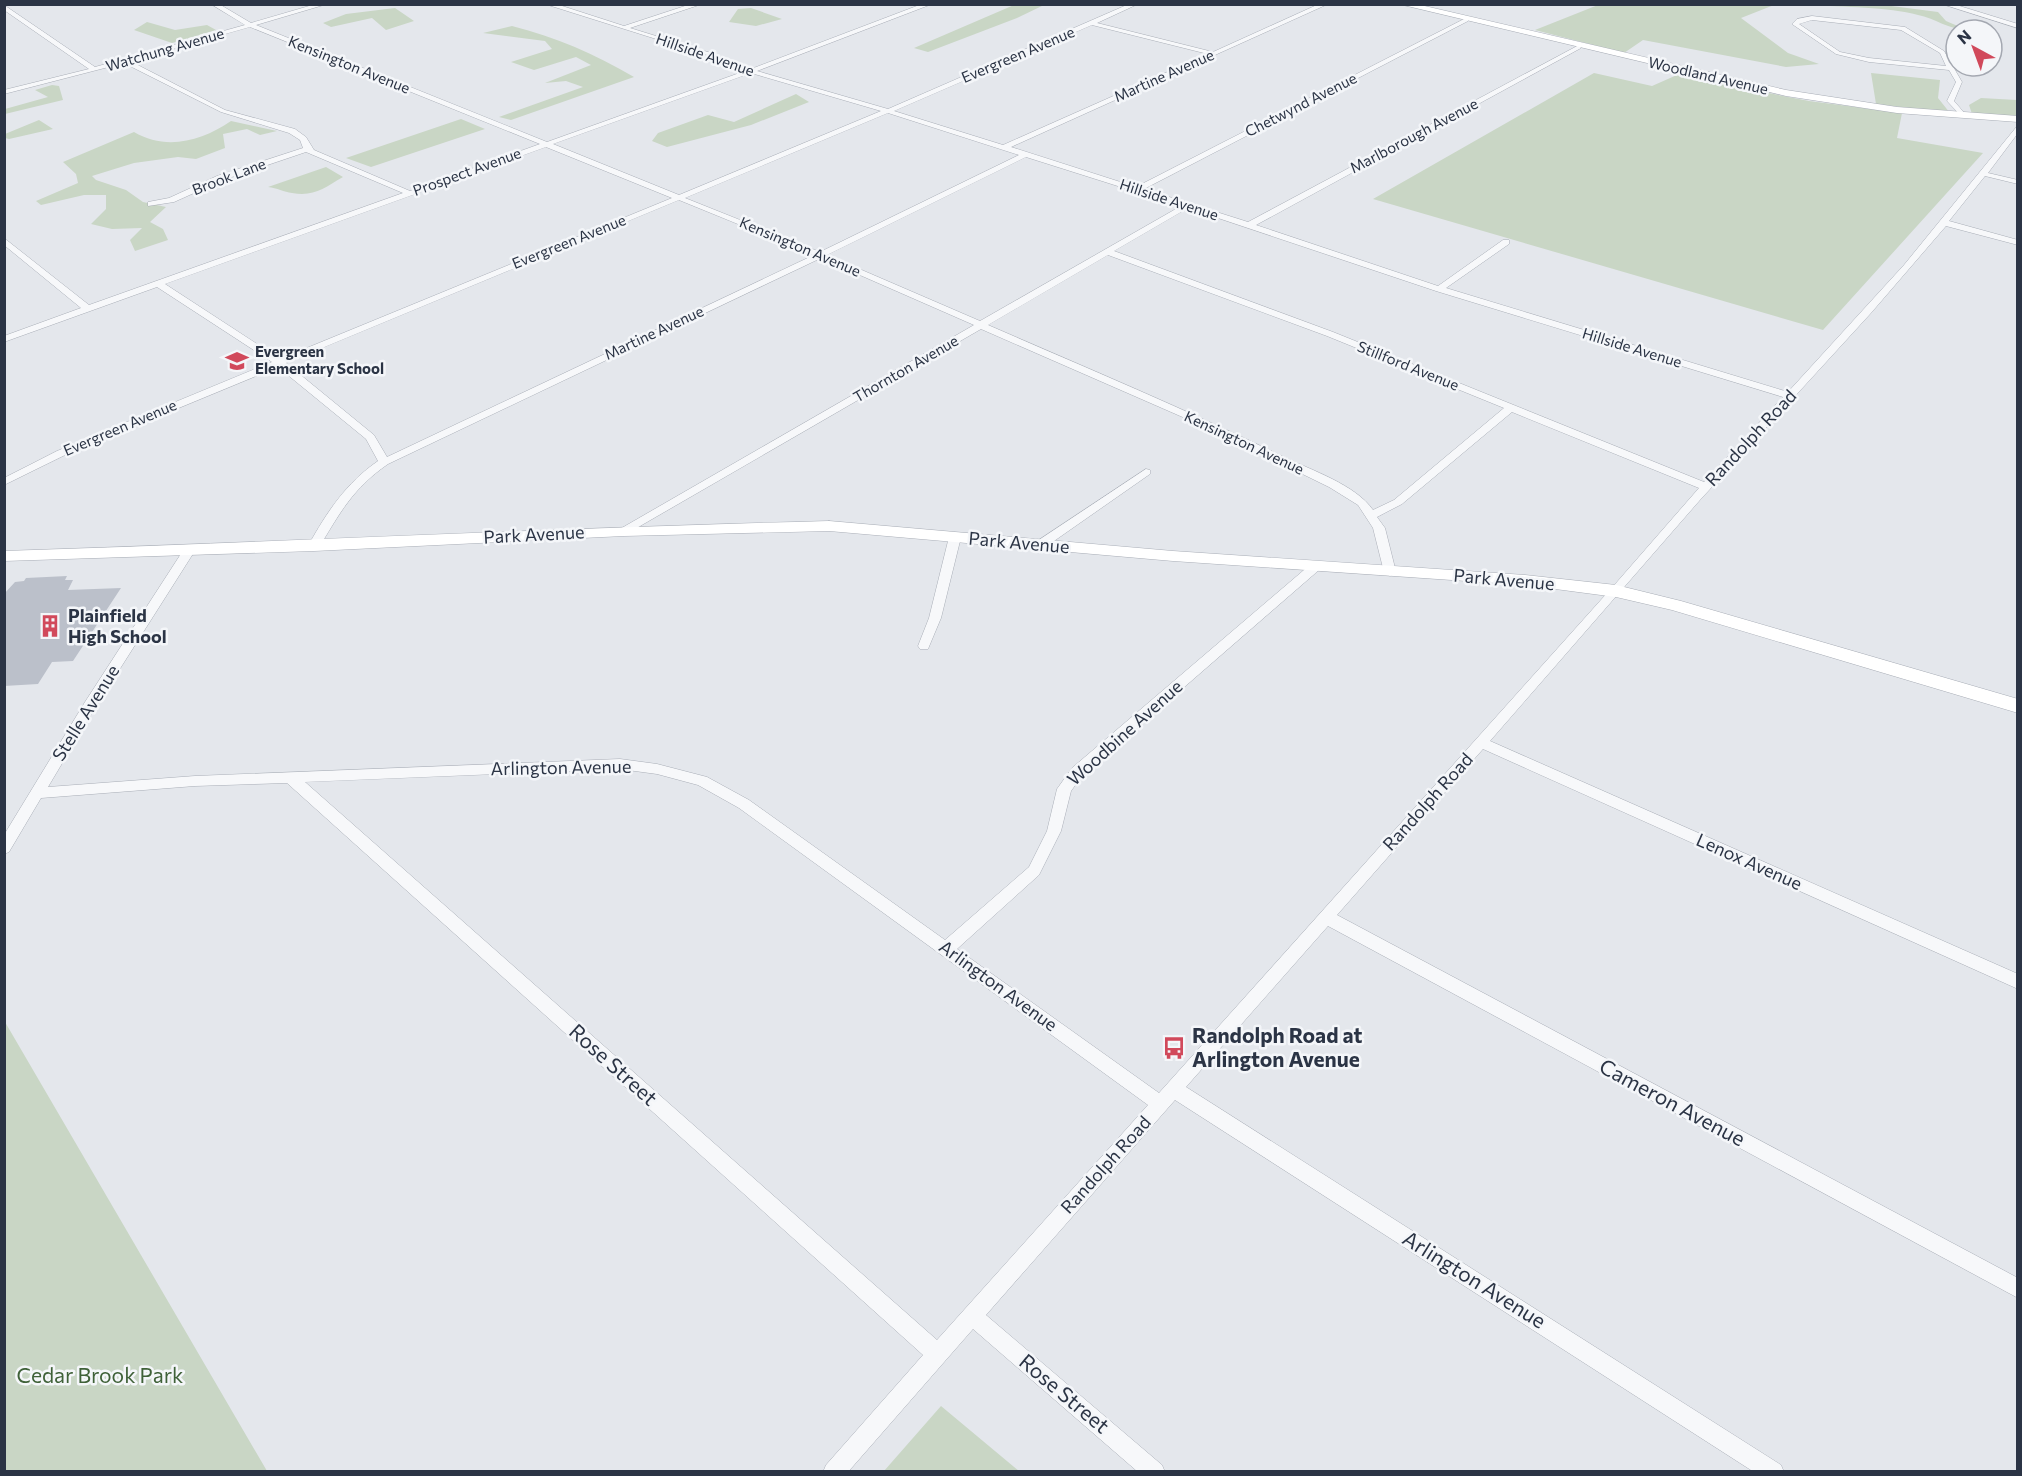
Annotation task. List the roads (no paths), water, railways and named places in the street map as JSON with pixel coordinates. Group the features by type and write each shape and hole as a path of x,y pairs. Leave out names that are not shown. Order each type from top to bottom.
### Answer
{"main road":[{"name":"Woodland Avenue","path":"1403,4 1579,47 1786,93 1875,107 2018,119"},
{"name":"Park Avenue","path":"4,556 314,546 624,531 829,526 1315,567 1525,580 1616,591 1675,605 2018,706"}],"street":[{"name":"Kensington Avenue","path":"214,4 252,26 548,143 820,255 1214,427 1352,495 1372,515"},
{"name":"Watchung Avenue","path":"4,92 95,70 324,4"},
{"name":"Hillside Avenue","path":"548,4 709,54 751,71 888,111 1249,225 1439,289 1790,396"},
{"path":"623,28 699,4"},
{"name":"Prospect Avenue","path":"4,339 751,71 929,4"},
{"name":"Evergreen Avenue","path":"4,482 61,453 888,111 1135,4"},
{"name":"Martine Avenue","path":"1003,148 1325,4"},
{"path":"1945,4 2018,26"},
{"path":"4,7 95,70"},
{"path":"1812,18 1903,28 1942,52 1951,68 1869,60 1838,53 1795,24 1799,20 1812,18"},
{"name":"Chetwynd Avenue","path":"1136,190 1466,20"},
{"path":"1092,23 1215,54"},
{"name":"Marlborough Avenue","path":"1249,225 1579,47"},
{"path":"124,62 223,111 292,131 303,139 307,149 409,194"},
{"path":"1957,78 1959,82 1950,101 1964,116"},
{"name":"Randolph Road","path":"834,1472 1706,487 1790,396 1984,174 2018,128"},
{"name":"Brook Lane","path":"151,204 171,200 220,178 307,149"},
{"name":"Martine Avenue","path":"314,546 352,485 384,462 820,255 1024,155"},
{"path":"1984,174 2018,182"},
{"name":"Thornton Avenue","path":"624,531 983,326 1187,206"},
{"path":"1942,222 2018,243"},
{"path":"1439,289 1506,242"},
{"path":"7,245 88,309"},
{"name":"Stillford Avenue","path":"1108,252 1330,334 1706,487"},
{"path":"158,284 278,362 370,437 384,462"},
{"path":"1390,572 1379,528 1372,515 1398,502 1512,407"},
{"path":"1040,545 1146,472"},
{"path":"924,646 935,618 955,537"},
{"name":"Stelle Avenue","path":"4,848 90,705 190,549"},
{"name":"Woodbine Avenue","path":"946,949 1034,871 1054,831 1064,789 1077,772 1315,567"},
{"name":"Lenox Avenue","path":"1481,743 2018,982"},
{"name":"Arlington Avenue","path":"37,793 195,780 620,764 657,769 702,781 744,804 946,949 1167,1096 1774,1472"},
{"name":"Rose Street","path":"290,777 937,1354"},
{"name":"Cameron Avenue","path":"1326,917 2018,1289"},
{"name":"Rose Street","path":"972,1316 1155,1472"}],"place":[{"name":"Evergreen Elementary School","path":"237,361"},
{"name":"Plainfield High School","path":"50,626"},
{"name":"Randolph Road at Arlington Avenue","path":"1174,1048"}],"park label":[{"name":"Cedar Brook Park","path":"100,1376"}]}
